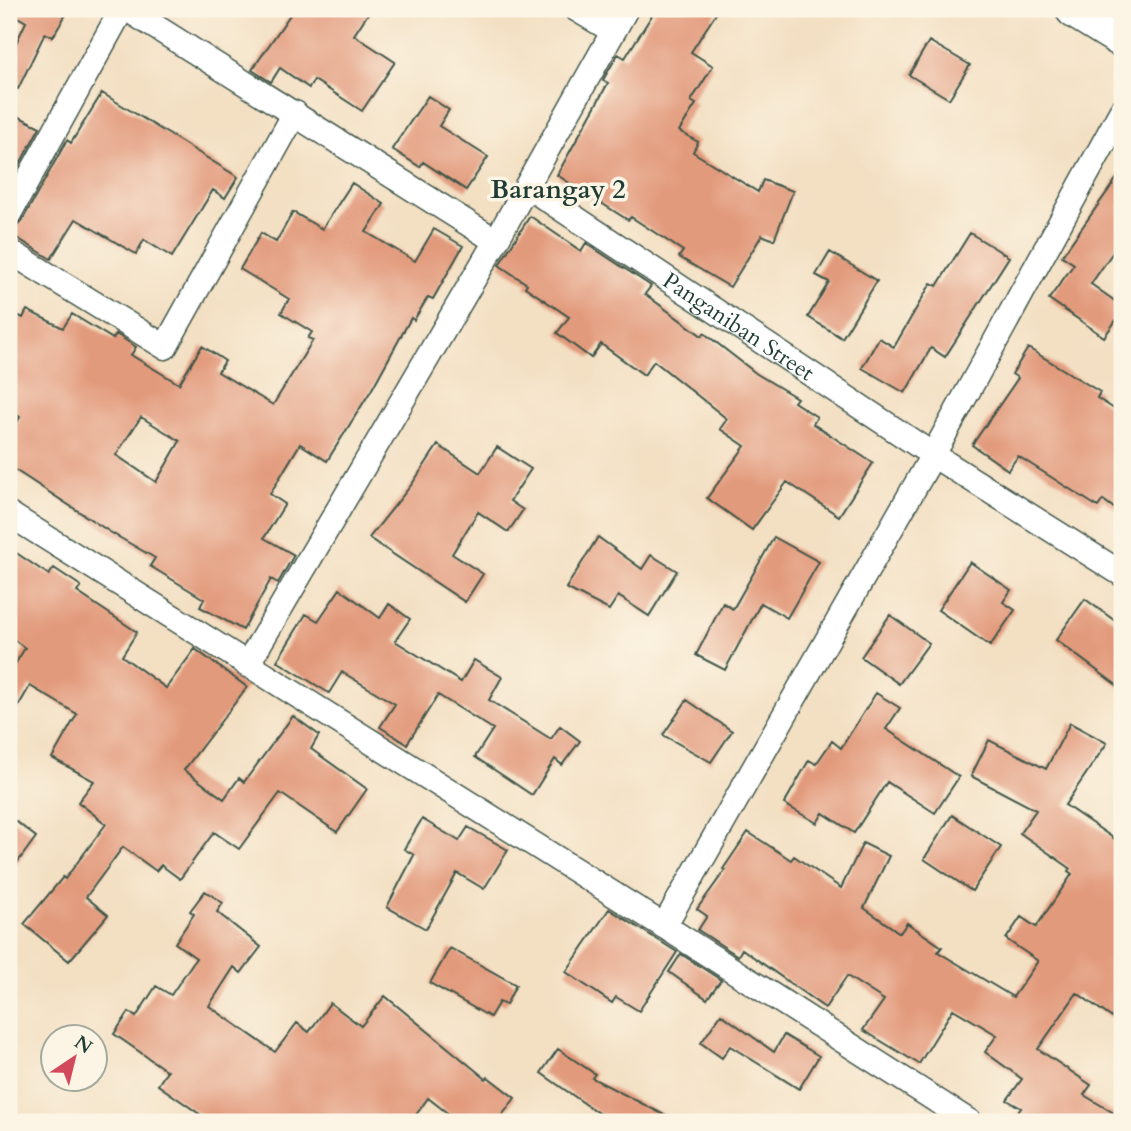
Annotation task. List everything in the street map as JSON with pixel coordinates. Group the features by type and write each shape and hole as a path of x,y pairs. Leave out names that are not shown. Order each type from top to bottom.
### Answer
{"main road":[{"path":"1075,9 1122,38"}],"street":[{"path":"9,214 125,9 496,241"},
{"path":"576,9 613,32"},
{"path":"247,665 496,241 626,9"},
{"path":"664,926 933,455 1122,110"},
{"path":"9,251 165,347 295,113"},
{"name":"Panganiban Street","path":"527,186 933,455 1122,574"},
{"path":"9,514 970,1122"}],"building":[{"path":"9,9 69,9 53,37 45,33 18,89 9,85 9,58 26,22 9,12"},
{"path":"294,9 371,9 354,35 395,62 362,111 314,80 309,88 280,68 271,82 252,70"},
{"path":"656,9 719,9 691,52 713,66 691,101 696,104 679,131 698,142 693,152 758,192 763,180 793,191 774,240 762,235 730,287 679,257 683,251 631,217 628,220 557,175 608,83 603,80 618,54 625,58"},
{"path":"929,41 970,65 949,99 909,75"},
{"path":"102,93 238,177 225,198 213,190 172,257 144,240 136,254 76,219 51,259 9,236 9,229 22,221 67,140 71,143"},
{"path":"428,96 449,110 439,126 488,157 466,190 423,162 420,167 392,149"},
{"path":"9,112 40,127 9,184"},
{"path":"1122,171 1122,239 1091,284 1122,306 1122,312 1104,337 1049,299 1074,264 1062,256"},
{"path":"352,183 384,204 366,232 415,261 434,229 463,246 433,299 428,297 414,320 411,318 372,389 327,461 300,444 270,494 285,504 264,538 294,555 278,583 271,579 243,630 200,607 204,599 150,566 155,558 9,466 9,436 20,417 9,410 9,311 23,318 27,310 63,328 72,314 113,339 116,334 136,347 131,355 179,384 202,346 225,361 218,372 273,405 313,340 308,338 312,332 281,313 289,299 240,269 261,233 276,242 293,212 322,229","holes":["141,417 180,441 156,482 116,455"]},
{"path":"530,216 581,251 586,243 651,286 645,294 702,336 704,333 757,374 797,398 794,402 817,417 813,424 873,463 839,516 787,482 752,530 707,498 745,446 720,429 727,419 654,361 644,375 601,344 591,358 557,333 569,317 525,287 527,284 499,265"},
{"path":"970,233 1009,257 945,357 931,348 905,393 862,368 879,338 894,347 931,283 937,286"},
{"path":"830,252 877,281 842,338 808,317 829,282 816,275"},
{"path":"1028,348 1100,392 1097,398 1122,414 1122,514 1103,500 1098,507 1018,456 1008,470 972,445 1018,378 1012,374"},
{"path":"438,445 480,473 497,447 531,469 510,501 523,510 508,532 478,512 452,554 483,574 465,602 369,538 412,484"},
{"path":"598,537 642,569 651,555 677,571 649,616 618,596 609,610 566,588"},
{"path":"774,537 819,562 787,618 761,603 725,670 696,655 723,603 733,609"},
{"path":"9,548 49,575 54,568 81,586 77,592 137,632 122,656 166,688 195,649 247,687 184,770 224,799 239,778 244,782 293,716 319,735 311,749 367,789 337,832 280,793 239,849 214,832 180,879 161,865 156,871 123,847 86,897 108,915 69,961 24,924 63,877 65,879 106,824 78,802 94,781 52,758 77,714 30,686 9,722 9,674 25,648 9,636"},
{"path":"970,562 1011,590 1003,602 1015,610 990,646 938,610"},
{"path":"340,589 380,618 389,604 410,619 395,641 461,682 474,660 502,677 489,700 551,739 560,726 580,741 562,765 555,759 532,795 475,757 493,729 438,695 407,744 380,727 395,704 342,672 329,693 277,661 306,614 318,621"},
{"path":"1085,599 1122,626 1122,689 1056,640"},
{"path":"890,615 929,643 899,684 861,657"},
{"path":"876,693 900,708 886,729 959,777 935,813 887,782 854,833 823,813 817,823 784,804 809,760 816,764 832,741 841,748"},
{"path":"687,700 732,731 711,762 663,735"},
{"path":"1070,723 1107,743 1065,805 1122,844 1122,1025 1077,993 1038,1049 1091,1085 1084,1095 1122,1118 1122,1122 1011,1122 1021,1108 1007,1100 1022,1079 985,1052 997,1035 953,1009 919,1064 863,1030 884,1000 847,976 825,1008 742,949 738,956 698,930 707,916 697,909 748,832 791,860 794,856 841,888 863,843 889,856 864,908 900,933 907,923 942,947 938,952 1013,997 1038,961 1006,939 1021,917 1036,927 1072,874 1068,871 1070,868 1020,833 1036,810 971,776 989,740 1046,769"},
{"path":"952,815 1001,847 972,891 924,859"},
{"path":"9,816 36,837 9,874"},
{"path":"422,819 459,841 468,827 508,850 484,889 457,873 426,929 387,907 414,855 404,849"},
{"path":"205,891 223,903 217,912 261,947 241,973 234,967 209,1006 275,1052 297,1023 309,1032 330,1003 361,1026 385,996 486,1079 488,1077 515,1098 497,1122 459,1122 428,1098 411,1122 211,1122 158,1085 167,1071 114,1034 129,1012 136,1017 156,986 171,995 196,958 175,943 194,914 190,911"},
{"path":"609,909 677,952 639,1011 616,997 612,1003 566,972"},
{"path":"450,948 516,985 506,1005 499,1002 490,1017 430,983"},
{"path":"681,954 721,980 707,999 669,972"},
{"path":"721,1014 774,1052 784,1035 819,1056 799,1089 730,1046 722,1058 701,1043"},
{"path":"558,1049 595,1074 592,1078 678,1122 611,1122 541,1073"}],"district":[{"name":"Barangay 2","path":"558,189"}]}
